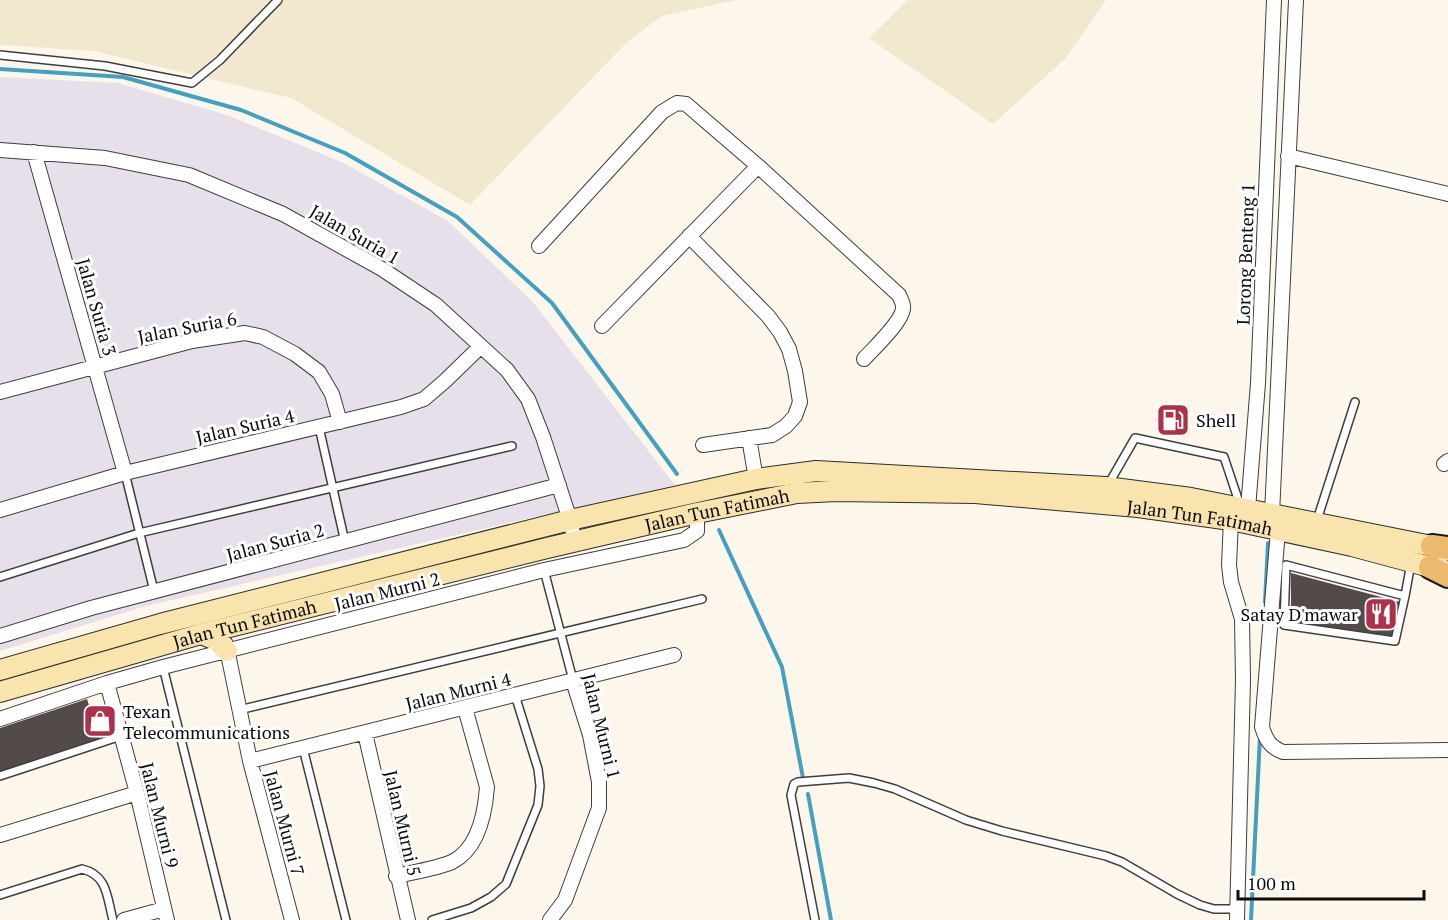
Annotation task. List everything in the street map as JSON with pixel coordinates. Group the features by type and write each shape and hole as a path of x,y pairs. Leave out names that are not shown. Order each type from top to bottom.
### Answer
{"main road":[{"name":"Jalan Tun Fatimah","path":"0,692 201,634 221,619 570,520 756,479 816,471 1107,487 1191,498 1352,546 1438,560"},
{"name":"Jalan Tun Fatimah","path":"0,670 159,624 221,619 776,496 836,491 975,494 1138,507 1240,512"},
{"name":"Jalan Tun Fatimah","path":"1275,522 1317,523 1438,560"},
{"path":"201,634 216,640 227,651"}],"street":[{"name":"Lorong Benteng 1","path":"1237,914 1243,680 1242,619 1230,574 1258,383 1274,0"},
{"path":"1296,0 1275,522 1262,727 1269,744 1283,752 1448,750"},
{"path":"539,246 662,112 677,103 686,104 758,166 903,303 903,310 899,318 864,359"},
{"name":"Jalan Suria 1","path":"0,150 105,158 189,175 283,214 382,269 435,305 507,370 528,399 543,436 575,542"},
{"name":"Jalan Suria 3","path":"34,152 125,473"},
{"path":"1288,156 1448,194"},
{"path":"602,326 758,166"},
{"path":"689,236 768,316 780,332 789,349 800,402 795,416 786,426 772,435 703,445"},
{"name":"Jalan Suria 6","path":"0,392 192,341 246,333 263,337 295,354 319,372 332,394 340,422"},
{"name":"Jalan Suria 4","path":"0,510 125,473 401,407 424,399 481,346"},
{"path":"749,438 756,479"},
{"name":"Jalan Suria 2","path":"0,636 91,608 559,485"},
{"name":"Jalan Murni 2","path":"0,720 107,683 227,651 544,570 684,540 697,531 697,513"},
{"name":"Jalan Murni 7","path":"221,619 250,761 292,920"},
{"name":"Jalan Murni 4","path":"250,761 674,655"},
{"name":"Jalan Murni 1","path":"550,920 565,900 599,808 599,782 590,735 573,681"},
{"name":"Jalan Murni 9","path":"107,683 137,793 166,915"},
{"path":"396,876 452,861 469,847 478,831 486,801 487,787 465,708"},
{"name":"Jalan Murni 5","path":"364,733 408,920"},
{"path":"0,835 137,793"},
{"path":"124,920 166,915"}],"lane":[{"path":"0,55 105,66 192,83 220,60 278,0"},
{"path":"1317,523 1355,402"},
{"path":"319,427 345,542"},
{"path":"1107,487 1134,438 1224,457 1240,512"},
{"path":"0,577 140,533 512,446"},
{"path":"125,473 154,591"},
{"path":"1405,596 1287,564 1284,625 1395,641 1405,596 1438,560"},
{"name":"Jalan Murni 1","path":"544,570 573,681"},
{"path":"239,710 702,599"},
{"path":"163,668 226,920"},
{"path":"432,920 471,908 491,897 506,884 538,805 540,786 538,769 515,695"},
{"path":"0,776 121,736"},
{"path":"303,748 346,920"},
{"path":"815,920 791,795 792,788 798,782 849,778 895,789 966,820 1002,831 1106,855 1130,866 1177,894 1214,909 1237,914"},
{"path":"0,895 82,869 94,872 102,880 113,920"}],"shaded area":[{"path":"0,0 736,0 662,16 627,42 470,205 291,98 94,51 0,45"},
{"path":"908,0 1106,0 1065,59 993,124 869,38"},
{"path":"0,77 118,83 227,115 344,163 448,221 532,301 675,485 146,606 0,651"}],"building":[{"path":"1291,573 1400,602 1393,638 1291,621"},
{"path":"87,699 100,740 0,772 0,728"}],"waterway":[{"path":"0,69 123,77 241,110 345,153 457,217 552,303 677,474"},
{"path":"719,530 782,667 803,778"},
{"path":"1265,602 1268,543"},
{"path":"1251,920 1260,736"},
{"path":"808,794 831,920"}],"place":[{"name":"Shell","path":"1173,420"},
{"name":"Satay D'mawar","path":"1381,614"},
{"name":"Texan Telecommunications","path":"100,721"}]}
